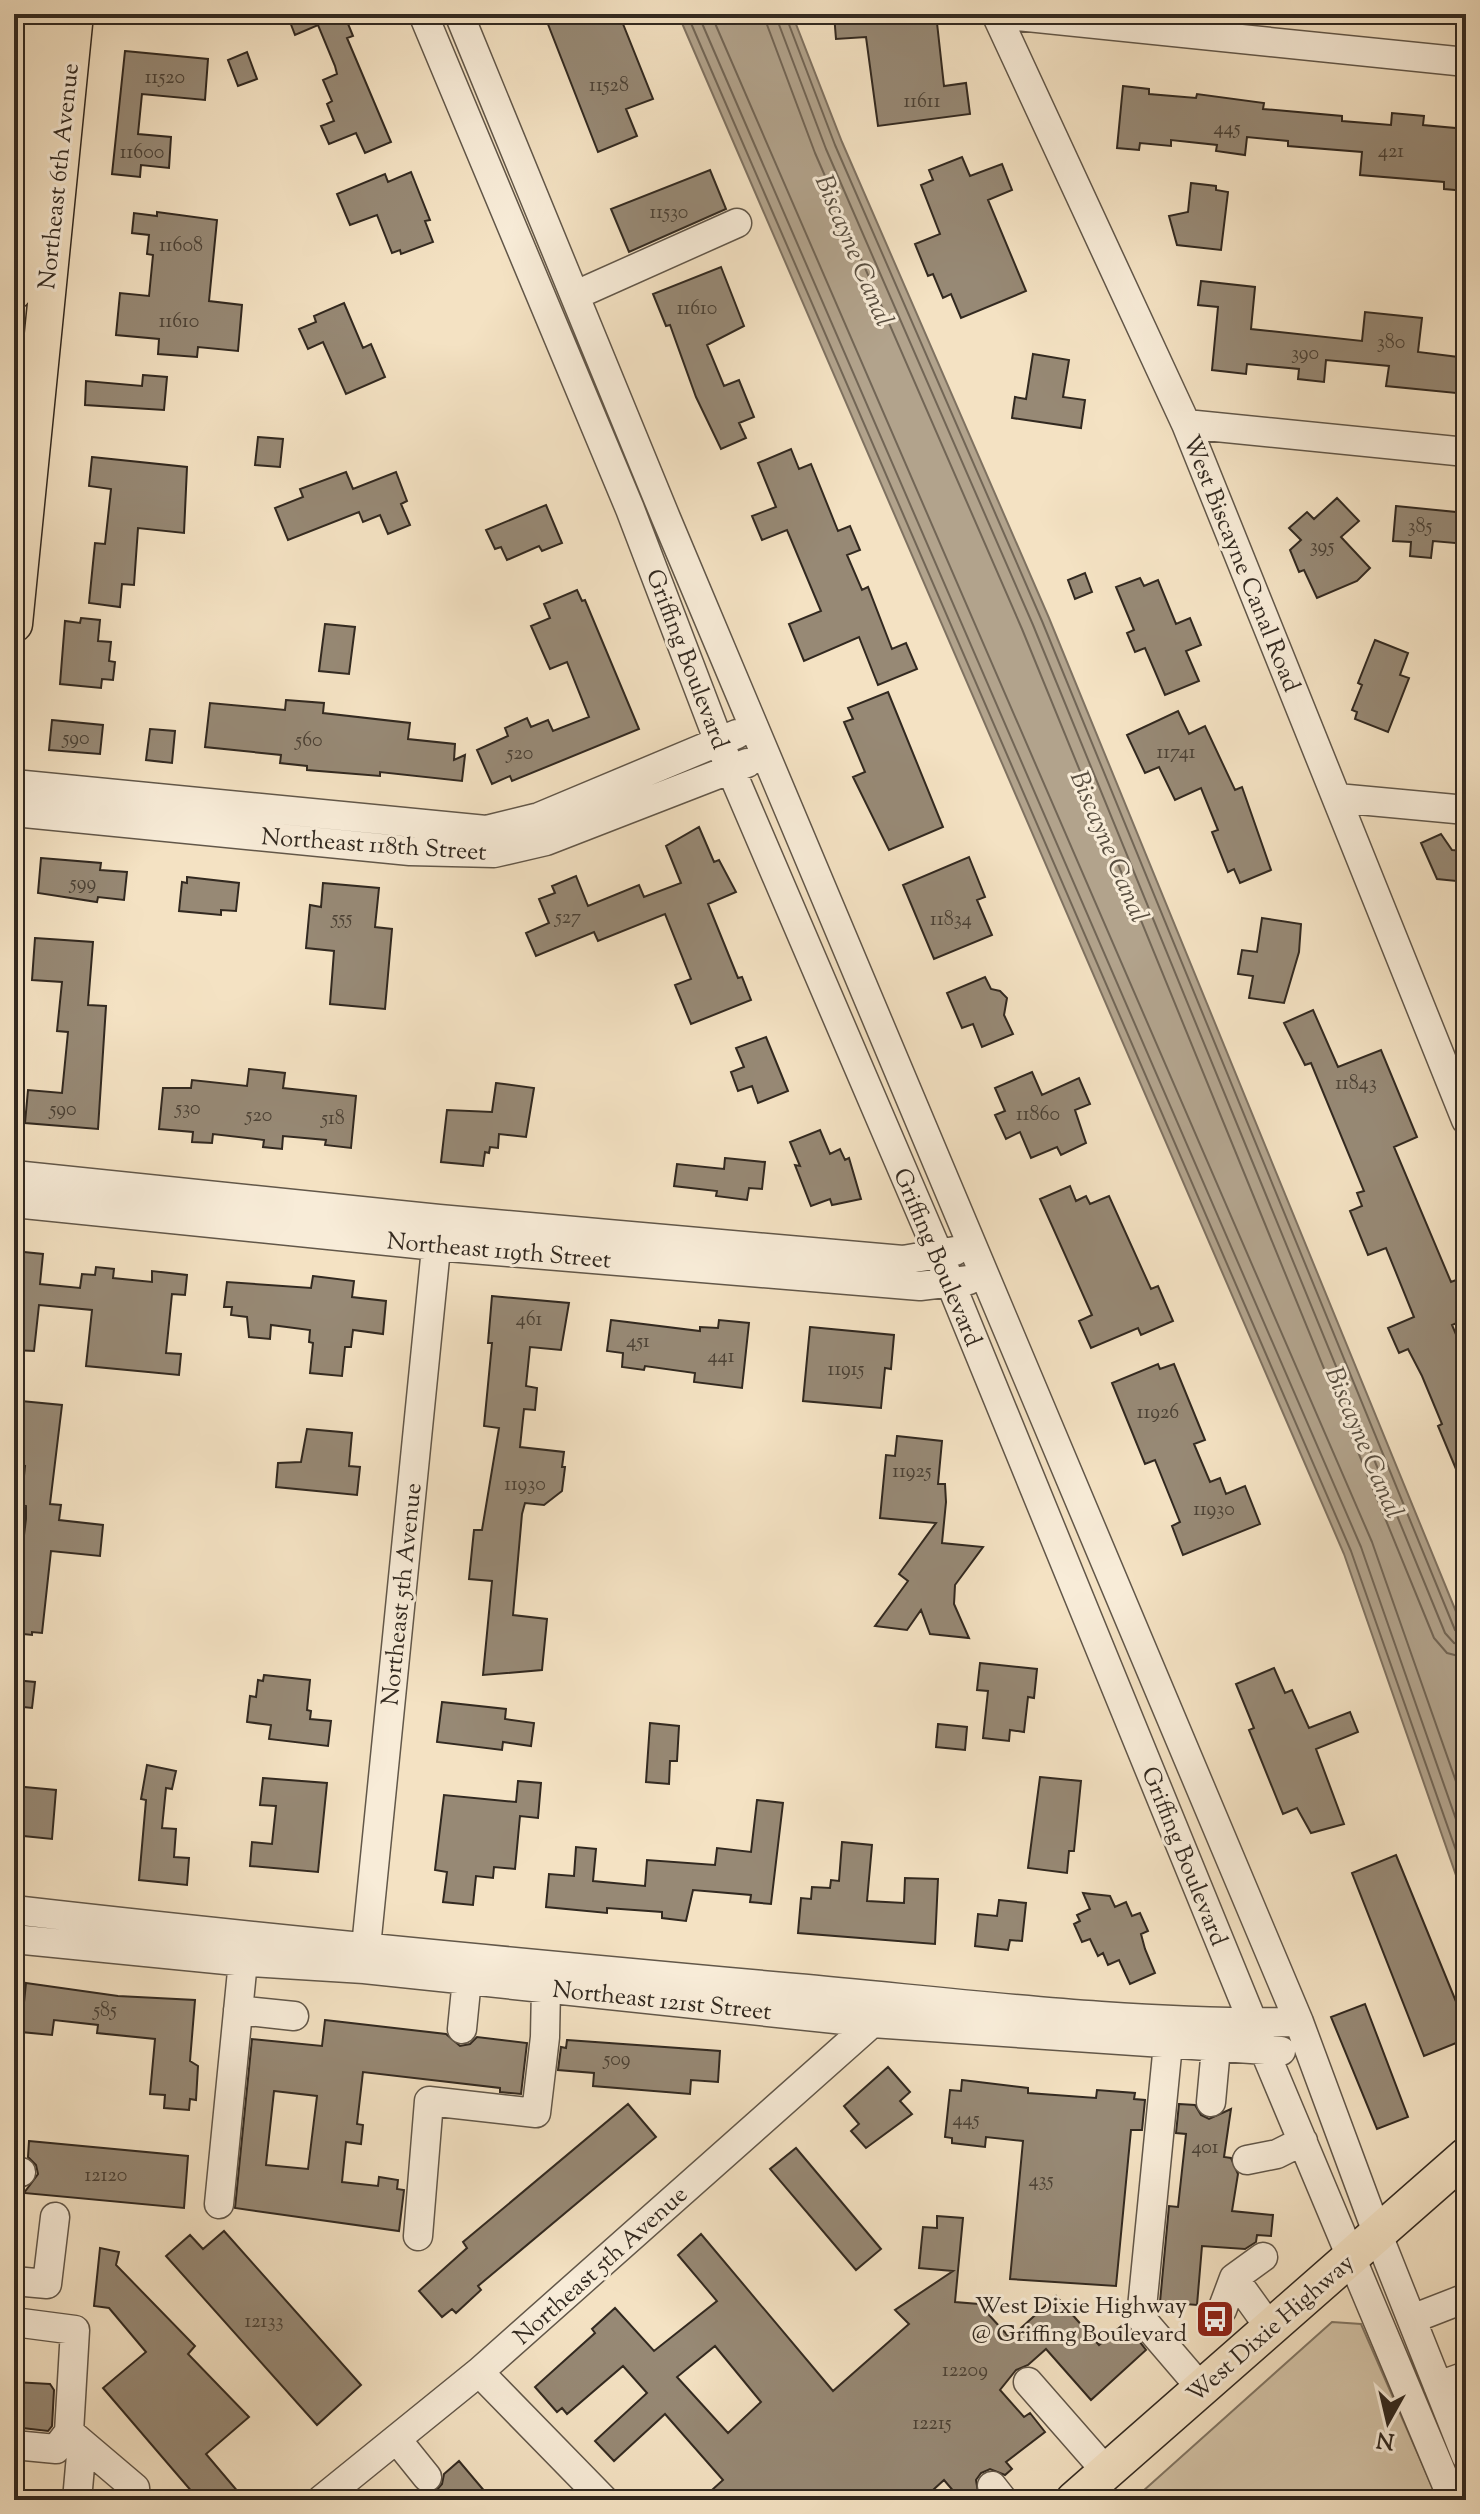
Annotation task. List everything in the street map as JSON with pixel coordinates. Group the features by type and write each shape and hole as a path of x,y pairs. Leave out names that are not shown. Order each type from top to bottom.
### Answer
{"main road":[{"name":"Northeast 6th Avenue","path":"14,624 41,14"},
{"name":"Northeast 6th Avenue","path":"14,291 39,76 75,14"},
{"name":"West Dixie Highway","path":"1074,2500 1466,2156"}],"street":[{"name":"Griffing Boulevard","path":"423,14 630,509 719,742 939,1255 1303,2141 1365,2247 1412,2319 1466,2456"},
{"name":"Griffing Boulevard","path":"459,14 754,727 1299,2022 1310,2050 1365,2247 1453,2500"},
{"path":"996,14 1466,62"},
{"name":"West Biscayne Canal Road","path":"996,14 1186,424 1466,1120"},
{"path":"576,295 737,223"},
{"path":"1186,424 1466,452"},
{"name":"Northeast 118th Street","path":"14,784 486,830 539,817 754,727"},
{"name":"Northeast 118th Street","path":"14,812 410,851 494,853 546,841 766,754"},
{"path":"1337,798 1466,810"},
{"name":"Northeast 119th Street","path":"14,1175 438,1232 920,1286 951,1284 984,1276"},
{"name":"Northeast 119th Street","path":"14,1203 903,1260 972,1248"},
{"name":"Northeast 5th Avenue","path":"365,1958 438,1232"},
{"name":"Northeast 121st Street","path":"14,1910 365,1958 1254,2023 1299,2022"},
{"name":"Northeast 121st Street","path":"14,1939 321,1966 365,1958 467,1979 872,2023 1265,2052 1310,2050"},
{"path":"219,2204 243,1961"},
{"path":"462,2029 467,1979"},
{"path":"418,2236 429,2101 536,2113 545,2037 546,1988"},
{"path":"238,2010 294,2016"},
{"name":"Northeast 5th Avenue","path":"321,2500 398,2441 479,2372 872,2023"},
{"path":"1168,2044 1141,2318 1201,2388"},
{"path":"1211,2102 1216,2048"},
{"path":"1247,2160 1277,2154 1303,2141"},
{"path":"14,2281 47,2284 55,2217"},
{"path":"1222,2310 1234,2278 1263,2257"},
{"path":"1234,2278 1270,2328"},
{"path":"1412,2319 1466,2298"},
{"path":"14,2322 75,2330 77,2500"},
{"path":"479,2372 604,2500"},
{"path":"1438,2386 1466,2376"},
{"path":"1028,2382 1106,2471"},
{"path":"14,2445 56,2449 75,2438"},
{"path":"75,2438 135,2488 136,2500"},
{"path":"398,2441 427,2477"}],"shaded area":[{"path":"1332,2322 1361,2324 1438,2500 1133,2500"}],"water":[{"name":"Biscayne Canal","path":"678,14 792,14 842,142 1049,618 1466,1636 1466,1904 1344,1554"}],"building":[{"path":"287,14 344,14 353,36 347,38 391,142 365,153 356,133 329,144 321,126 334,121 327,104 332,101 323,80 337,74 335,66 318,25 295,35"},
{"path":"544,14 619,14 653,99 626,109 637,136 598,152"},
{"path":"834,14 936,14 944,86 966,83 970,114 878,126 866,37 836,39"},
{"path":"125,51 208,59 205,100 142,94 138,134 171,137 169,168 141,165 140,177 112,174"},
{"path":"247,52 257,79 238,86 228,60"},
{"path":"1123,86 1149,89 1149,94 1196,98 1197,94 1264,103 1263,109 1342,116 1342,121 1391,125 1392,113 1424,116 1423,125 1466,129 1466,191 1444,189 1444,182 1360,175 1362,152 1288,146 1288,141 1247,137 1245,155 1216,151 1217,145 1171,140 1171,146 1140,143 1139,150 1117,148"},
{"path":"962,157 970,176 1002,164 1012,190 988,200 1026,291 961,318 951,294 943,298 933,274 928,276 915,244 940,234 921,185 933,180 929,170"},
{"path":"710,170 726,209 629,252 611,209"},
{"path":"411,172 430,220 425,221 433,242 401,254 400,250 392,253 377,215 350,225 337,194 385,174 388,182"},
{"path":"1191,183 1216,186 1216,190 1228,192 1221,250 1177,245 1169,216 1188,212"},
{"path":"157,212 217,220 209,301 242,305 238,351 198,347 197,357 158,354 159,339 116,335 120,293 149,296 153,255 147,254 149,235 132,233 134,213 157,216"},
{"path":"721,267 744,326 707,345 724,386 739,380 754,417 739,423 746,438 721,449 696,397 670,325 666,326 653,294"},
{"path":"1201,281 1255,287 1251,329 1362,341 1365,312 1422,318 1418,352 1466,358 1466,394 1386,386 1389,366 1326,360 1324,382 1298,379 1299,369 1247,364 1246,374 1212,370 1218,307 1198,305"},
{"path":"344,303 363,348 371,344 385,377 346,394 323,342 308,349 299,329 316,322 314,316"},
{"path":"1033,354 1069,360 1063,397 1085,400 1081,428 1012,418 1015,397 1026,399"},
{"path":"143,375 167,377 164,410 85,405 86,381 142,386"},
{"path":"258,437 283,439 280,467 255,465"},
{"path":"791,449 799,469 811,464 838,531 850,526 860,550 847,555 862,590 868,587 892,649 906,643 917,669 878,685 859,637 804,661 789,624 821,611 787,530 762,540 752,516 776,507 758,463"},
{"path":"92,457 187,467 184,533 138,528 134,585 122,584 120,607 89,603 95,543 105,544 111,489 89,486"},
{"path":"346,472 353,489 396,472 407,501 401,504 410,525 388,534 380,515 363,522 359,512 288,540 275,508 303,497 300,489"},
{"path":"1337,498 1359,521 1341,537 1370,568 1357,581 1317,598 1304,570 1299,572 1290,550 1301,540 1289,528 1307,512 1314,519"},
{"path":"546,505 562,543 542,551 539,546 507,560 501,547 495,549 486,530"},
{"path":"1396,506 1466,513 1466,544 1433,541 1431,558 1410,556 1411,542 1393,541"},
{"path":"1085,573 1092,592 1075,599 1068,580"},
{"path":"1140,578 1144,586 1158,580 1176,624 1190,618 1201,645 1186,651 1199,681 1165,695 1145,648 1135,652 1127,633 1134,630 1116,587"},
{"path":"577,590 582,601 585,600 639,729 512,781 510,776 492,784 477,750 508,736 505,728 527,718 531,727 548,720 553,731 589,717 567,662 550,669 531,626 550,618 544,604"},
{"path":"81,618 100,620 98,641 111,642 109,661 115,662 113,680 102,679 101,688 60,684 65,621 80,623"},
{"path":"325,624 355,627 349,674 319,671"},
{"path":"1375,640 1408,653 1400,675 1409,678 1388,732 1355,719 1357,712 1352,710 1362,685 1358,683"},
{"path":"888,692 943,827 889,850 853,777 865,772 844,722 853,719 848,708"},
{"path":"286,700 324,703 323,713 410,723 408,739 455,744 454,760 465,755 462,781 380,772 380,776 307,770 307,766 280,763 281,755 205,747 210,703 285,710"},
{"path":"1178,711 1189,734 1205,726 1235,790 1242,787 1271,870 1240,883 1234,869 1228,872 1212,832 1218,830 1201,788 1175,800 1159,767 1145,773 1127,735"},
{"path":"52,720 103,725 100,754 49,750"},
{"path":"150,729 175,731 172,763 146,760"},
{"path":"699,827 714,862 719,860 736,892 708,904 738,978 742,977 751,1000 691,1024 675,985 691,979 665,914 598,941 594,932 536,956 526,933 549,923 539,899 555,893 552,886 576,876 588,906 639,885 644,897 681,883 666,846"},
{"path":"1441,834 1452,850 1466,851 1466,882 1437,879 1421,843"},
{"path":"969,857 985,897 977,900 992,935 934,959 903,885"},
{"path":"41,858 101,863 100,870 127,872 124,900 98,897 97,902 38,893"},
{"path":"187,877 239,883 236,911 221,910 221,915 179,911 182,882 187,883"},
{"path":"323,883 379,888 375,927 392,929 385,1009 330,1004 334,951 306,948 310,905 321,907"},
{"path":"1262,918 1301,924 1299,952 1284,1003 1249,998 1253,976 1238,974 1242,950 1257,952"},
{"path":"35,938 93,942 88,1005 106,1006 98,1129 25,1123 28,1090 62,1093 68,1032 57,1031 62,982 32,980"},
{"path":"985,977 991,989 1000,991 1007,998 1004,1015 1013,1034 982,1047 973,1024 962,1028 947,993"},
{"path":"1313,1010 1338,1067 1381,1050 1417,1137 1394,1147 1451,1282 1456,1280 1465,1300 1460,1302 1466,1319 1452,1325 1466,1358 1466,1493 1438,1426 1442,1424 1422,1376 1408,1349 1399,1353 1388,1328 1414,1317 1386,1248 1368,1255 1350,1211 1362,1206 1357,1193 1364,1191 1311,1063 1305,1065 1284,1023"},
{"path":"766,1037 788,1091 758,1103 752,1086 738,1091 731,1072 744,1067 736,1048"},
{"path":"249,1069 285,1073 283,1088 356,1096 351,1148 325,1145 326,1140 283,1136 282,1149 263,1147 264,1140 213,1134 212,1143 192,1142 193,1132 159,1129 163,1088 191,1088 192,1080 247,1086"},
{"path":"1032,1072 1042,1095 1079,1078 1090,1104 1075,1110 1086,1143 1061,1155 1057,1147 1031,1158 1020,1132 1006,1139 995,1115 1005,1111 995,1088"},
{"path":"496,1083 534,1088 526,1137 499,1134 498,1148 490,1147 489,1153 485,1152 483,1166 441,1162 447,1110 492,1112"},
{"path":"820,1130 830,1154 840,1149 845,1160 849,1158 861,1199 832,1205 830,1199 811,1206 795,1165 800,1166 790,1142"},
{"path":"725,1158 765,1162 762,1189 749,1188 747,1200 716,1196 717,1191 674,1186 677,1164 724,1169"},
{"path":"1070,1186 1076,1201 1086,1196 1090,1204 1109,1196 1151,1289 1158,1286 1173,1321 1141,1335 1138,1328 1091,1348 1079,1321 1092,1315 1040,1199"},
{"path":"14,1251 43,1254 40,1284 80,1288 82,1274 95,1275 96,1267 114,1269 113,1278 152,1282 152,1271 187,1275 185,1295 172,1294 166,1353 181,1354 179,1375 86,1366 92,1310 39,1305 34,1351 14,1350"},
{"path":"313,1276 354,1281 352,1297 386,1301 383,1334 353,1330 351,1347 345,1347 342,1376 310,1373 313,1343 309,1342 310,1330 271,1325 270,1339 249,1337 247,1317 231,1315 232,1307 224,1307 227,1282 311,1288"},
{"path":"492,1296 569,1303 561,1350 530,1347 526,1386 537,1388 535,1410 524,1409 520,1447 564,1452 562,1491 544,1505 525,1503 522,1514 513,1615 547,1619 542,1670 483,1675 492,1581 469,1579 474,1530 482,1530 499,1428 484,1426 492,1343 488,1343"},
{"path":"611,1320 700,1331 700,1327 718,1328 719,1320 749,1323 742,1388 694,1382 695,1373 645,1366 644,1370 622,1367 623,1353 607,1351"},
{"path":"810,1327 894,1335 891,1369 885,1368 881,1408 803,1401"},
{"path":"1158,1364 1160,1369 1174,1364 1205,1440 1194,1444 1210,1482 1220,1478 1226,1494 1245,1486 1260,1524 1183,1555 1172,1526 1180,1522 1155,1460 1145,1464 1112,1383"},
{"path":"21,1401 62,1405 50,1504 61,1505 59,1520 103,1525 100,1556 51,1551 42,1633 32,1632 32,1635 14,1633 14,1566 20,1567 26,1519 26,1506 21,1505 25,1466 14,1465 14,1437 18,1438"},
{"path":"307,1429 352,1433 349,1466 360,1467 357,1495 276,1487 278,1463 301,1462"},
{"path":"897,1436 942,1441 938,1484 945,1484 946,1502 942,1543 983,1547 955,1585 954,1604 969,1638 930,1634 921,1610 907,1630 875,1626 908,1581 899,1574 936,1523 880,1518 886,1455 895,1456"},
{"path":"980,1663 1037,1669 1034,1698 1028,1697 1024,1732 1010,1730 1009,1741 983,1738 988,1691 977,1690"},
{"path":"1274,1668 1285,1693 1292,1690 1309,1728 1350,1712 1358,1732 1316,1749 1344,1824 1311,1833 1297,1808 1283,1814 1249,1730 1254,1728 1236,1684"},
{"path":"264,1675 310,1680 307,1710 311,1711 310,1719 331,1721 328,1746 269,1739 271,1725 247,1722 250,1696 256,1697 258,1680 263,1681"},
{"path":"14,1680 35,1682 32,1708 14,1706"},
{"path":"442,1702 506,1709 505,1719 534,1723 531,1746 503,1742 502,1750 437,1742"},
{"path":"650,1723 679,1726 677,1761 670,1761 669,1784 646,1782"},
{"path":"938,1724 967,1727 965,1750 936,1747"},
{"path":"147,1765 176,1771 172,1789 166,1788 162,1828 176,1829 174,1857 189,1858 187,1885 139,1880 146,1800 141,1799"},
{"path":"1040,1777 1081,1781 1074,1851 1069,1851 1067,1873 1028,1868"},
{"path":"263,1778 327,1783 318,1872 250,1866 252,1842 272,1844 276,1806 260,1805"},
{"path":"518,1781 541,1783 538,1818 520,1816 515,1869 494,1867 493,1878 476,1876 473,1905 443,1902 447,1872 435,1870 444,1795 516,1802"},
{"path":"14,1786 56,1790 52,1839 14,1835"},
{"path":"757,1800 783,1803 771,1904 750,1902 751,1895 693,1890 686,1921 662,1918 662,1912 607,1908 607,1913 546,1907 549,1874 574,1876 576,1847 596,1849 593,1881 645,1886 647,1860 715,1865 717,1848 751,1852"},
{"path":"842,1842 872,1845 867,1901 904,1903 905,1878 938,1879 935,1944 798,1933 801,1898 811,1899 812,1887 830,1888 831,1880 839,1881"},
{"path":"1396,1855 1466,2026 1466,2039 1424,2056 1352,1873"},
{"path":"1083,1893 1110,1896 1115,1907 1126,1902 1132,1916 1140,1913 1148,1931 1141,1934 1155,1973 1130,1984 1119,1960 1108,1965 1103,1953 1098,1956 1090,1939 1082,1942 1074,1924 1080,1921 1077,1915 1090,1909"},
{"path":"999,1900 1026,1903 1022,1941 1010,1940 1008,1950 975,1946 978,1914 997,1916"},
{"path":"26,1983 118,1996 195,2000 190,2061 198,2066 196,2100 190,2099 189,2110 164,2108 165,2095 150,2094 155,2039 97,2033 98,2025 54,2020 52,2035 21,2032"},
{"path":"1365,2004 1408,2117 1377,2129 1331,2017"},
{"path":"325,2020 446,2034 460,2046 470,2044 477,2037 527,2043 521,2094 500,2092 500,2088 363,2072 357,2124 363,2125 361,2144 346,2142 342,2182 378,2186 379,2177 398,2180 397,2189 404,2190 399,2231 235,2208 252,2039 322,2046","holes":["274,2091 317,2096 308,2169 266,2165"]},
{"path":"567,2040 720,2051 718,2082 691,2080 690,2094 593,2086 594,2073 558,2070 561,2047 566,2048"},
{"path":"888,2067 910,2092 900,2101 912,2114 866,2148 851,2131 859,2124 844,2106"},
{"path":"962,2080 1028,2088 1028,2093 1096,2098 1097,2090 1135,2093 1134,2099 1145,2100 1142,2130 1131,2130 1116,2286 1010,2279 1023,2141 986,2137 985,2147 952,2143 952,2138 945,2137 950,2090 961,2091"},
{"path":"628,2104 656,2137 478,2286 481,2290 456,2313 452,2309 442,2317 419,2291 467,2248 463,2242"},
{"path":"1179,2104 1195,2105 1201,2115 1209,2119 1231,2109 1224,2157 1231,2158 1238,2174 1232,2211 1273,2215 1271,2236 1257,2235 1256,2242 1245,2249 1202,2246 1197,2305 1160,2302 1169,2206 1178,2207 1186,2134 1176,2133"},
{"path":"29,2141 188,2156 184,2208 24,2193 38,2174 36,2165 28,2157"},
{"path":"796,2148 881,2249 856,2270 770,2169"},
{"path":"937,2216 963,2218 955,2302 979,2304 1010,2338 1056,2296 1099,2345 1125,2323 1146,2350 1091,2400 1046,2349 1028,2365 1016,2370 1000,2390 1024,2417 1030,2413 1045,2432 1006,2462 1012,2469 1005,2475 990,2469 981,2473 976,2480 979,2498 976,2500 961,2500 944,2480 922,2500 701,2500 723,2480 665,2414 614,2461 595,2441 647,2393 623,2366 567,2414 562,2408 557,2412 535,2387 595,2333 592,2329 615,2308 654,2351 717,2301 678,2255 701,2234 833,2391 909,2324 895,2310 953,2271 919,2268 923,2227 937,2228","holes":["715,2346 761,2402 728,2433 677,2377"]},
{"path":"224,2231 361,2385 317,2425 166,2256 190,2235 203,2249"},
{"path":"100,2248 119,2252 116,2265 195,2346 188,2354 249,2417 206,2454 245,2500 199,2500 103,2388 146,2352 109,2308 94,2306"},
{"path":"14,2382 50,2384 54,2390 52,2426 48,2431 14,2427"},
{"path":"459,2461 492,2500 441,2500 435,2492 442,2484 444,2474"}],"place":[{"name":"West Dixie Highway @ Griffing Boulevard","path":"1215,2319"}]}
